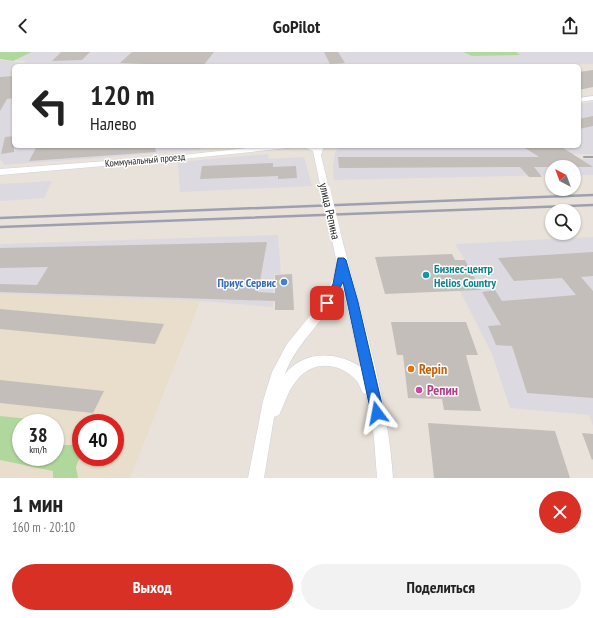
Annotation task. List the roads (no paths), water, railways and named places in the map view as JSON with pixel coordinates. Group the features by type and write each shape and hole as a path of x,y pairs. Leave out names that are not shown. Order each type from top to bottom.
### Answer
{"street":[{"path":"581,100 593,98"},
{"name":"Коммунальный проезд","path":"0,172 187,157 270,148"},
{"name":"улица Репина","path":"320,150 325,190 341,260 353,302 376,406 384,457 385,478"},
{"path":"256,478 276,376 292,345 321,313 334,292 338,284 341,260"},
{"path":"263,439 285,385 301,367 310,363 331,361 353,369 361,376 376,406"}],"railway":[{"path":"584,157 593,157"},
{"path":"0,218 593,195"},
{"path":"0,227 593,205"}],"place":[{"name":"Бизнес-центр Helios Country","path":"426,275"},
{"name":"Приус Сервис","path":"284,282"},
{"name":"Repin","path":"411,369"},
{"name":"Репин","path":"419,390"}]}
